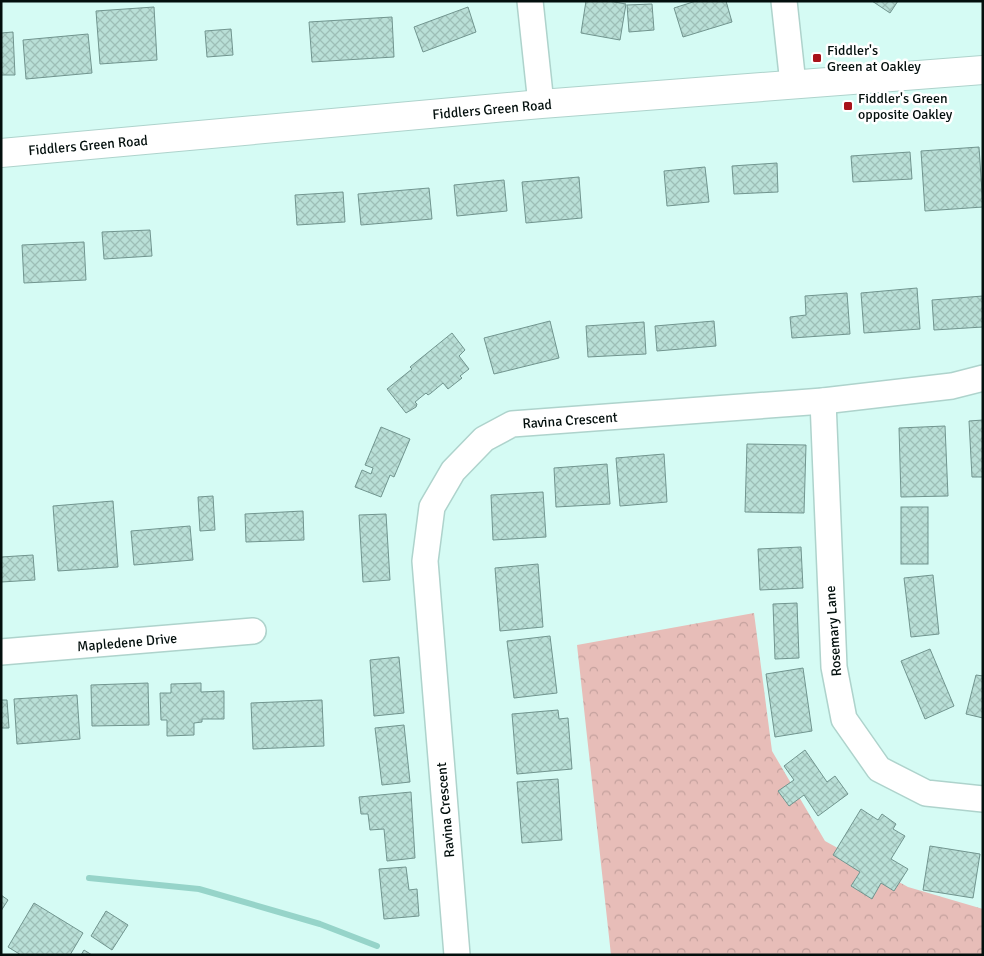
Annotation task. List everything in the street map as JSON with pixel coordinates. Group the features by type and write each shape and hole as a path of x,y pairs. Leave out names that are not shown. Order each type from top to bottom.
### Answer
{"main road":[{"name":"Fiddlers Green Road","path":"1,153 541,104 983,70"}],"street":[{"path":"530,1 541,104"},
{"path":"784,1 793,84"},
{"name":"Ravina Crescent","path":"457,955 425,561 432,507 453,471 484,440 512,424 823,401 952,386 983,378"},
{"name":"Rosemary Lane","path":"823,401 834,667 844,720 879,769 926,793 983,800"},
{"name":"Mapledene Drive","path":"1,652 253,632"}],"green space":[{"path":"754,613 772,751 825,841 908,887 983,909 983,955 611,955 577,645"}],"building":[{"path":"586,1 609,1 626,4 620,40 581,33"},
{"path":"696,1 726,1 732,22 683,37 674,8"},
{"path":"872,1 898,1 890,13"},
{"path":"652,4 654,30 629,32 627,5"},
{"path":"154,7 157,60 100,64 96,11"},
{"path":"468,7 476,32 423,52 414,27"},
{"path":"392,17 394,57 312,62 309,22"},
{"path":"231,29 233,55 207,57 205,31"},
{"path":"13,32 15,75 1,75 1,33"},
{"path":"88,34 92,73 26,79 23,40"},
{"path":"979,147 983,207 925,211 921,151"},
{"path":"910,152 912,179 853,182 851,156"},
{"path":"777,163 778,192 734,194 732,166"},
{"path":"705,167 709,202 667,206 664,171"},
{"path":"579,177 582,218 526,223 522,182"},
{"path":"504,180 507,211 457,216 454,185"},
{"path":"429,188 432,219 361,225 358,194"},
{"path":"343,192 345,222 297,225 295,195"},
{"path":"150,230 152,256 104,259 102,232"},
{"path":"84,242 86,280 24,283 22,245"},
{"path":"917,288 920,329 864,333 861,293"},
{"path":"847,293 850,334 792,338 790,317 806,315 805,296"},
{"path":"983,296 983,327 934,330 932,300"},
{"path":"550,321 559,358 494,374 484,338"},
{"path":"714,321 716,346 657,351 655,326"},
{"path":"644,322 646,354 588,357 586,326"},
{"path":"452,333 465,350 459,356 469,369 460,376 462,378 448,389 443,383 428,395 426,393 415,402 417,404 416,407 406,413 387,389 412,369 410,367"},
{"path":"983,420 983,477 972,477 969,421"},
{"path":"945,426 948,496 901,497 899,428"},
{"path":"381,427 410,439 394,477 390,475 381,497 355,487 362,470 371,474 373,468 365,465"},
{"path":"747,444 806,445 804,513 745,512"},
{"path":"664,454 667,502 620,506 616,458"},
{"path":"607,464 610,504 556,507 554,468"},
{"path":"543,492 546,537 493,540 491,495"},
{"path":"213,496 215,530 200,531 198,497"},
{"path":"113,501 118,567 58,571 53,506"},
{"path":"901,507 928,507 928,564 901,564"},
{"path":"303,511 304,540 246,542 245,514"},
{"path":"386,514 390,580 363,582 359,515"},
{"path":"190,526 193,560 134,565 131,531"},
{"path":"801,547 803,588 760,590 758,549"},
{"path":"33,555 35,580 1,582 1,557"},
{"path":"538,564 543,627 500,631 495,568"},
{"path":"933,575 939,634 911,637 904,578"},
{"path":"797,603 799,658 775,659 773,604"},
{"path":"550,636 557,693 514,698 507,641"},
{"path":"930,649 954,706 925,719 901,661"},
{"path":"399,657 404,713 374,716 370,660"},
{"path":"803,668 812,731 775,737 766,674"},
{"path":"976,675 983,676 983,718 966,714"},
{"path":"148,683 149,725 92,726 91,685"},
{"path":"201,683 201,692 224,691 224,719 202,719 202,722 194,723 194,735 167,736 167,720 161,720 160,693 171,693 171,684"},
{"path":"77,695 80,739 17,744 14,699"},
{"path":"1,700 7,700 9,728 1,728"},
{"path":"322,700 324,746 253,749 251,703"},
{"path":"558,710 559,719 568,718 572,769 517,774 512,714"},
{"path":"404,725 410,782 382,785 375,728"},
{"path":"805,750 827,782 835,776 848,794 818,816 804,795 789,806 778,791 794,780 784,766"},
{"path":"558,779 562,840 522,843 517,782"},
{"path":"411,792 415,858 387,861 384,829 370,830 368,814 361,814 359,797"},
{"path":"861,809 878,820 882,814 896,824 893,829 905,836 891,859 908,869 894,891 881,883 872,899 851,886 860,872 833,855"},
{"path":"930,846 980,854 973,898 923,890"},
{"path":"406,867 409,890 417,889 419,916 384,919 379,869"},
{"path":"1,895 8,900 1,911"},
{"path":"34,903 83,933 70,955 21,955 8,947"},
{"path":"106,911 128,925 112,950 91,936"},
{"path":"84,950 92,955 81,955"}],"waterway":[{"path":"89,878 199,889 320,924 377,946"}],"place":[{"name":"Fiddler's Green at Oakley","path":"817,58"},
{"name":"Fiddler's Green opposite Oakley","path":"848,106"}]}
